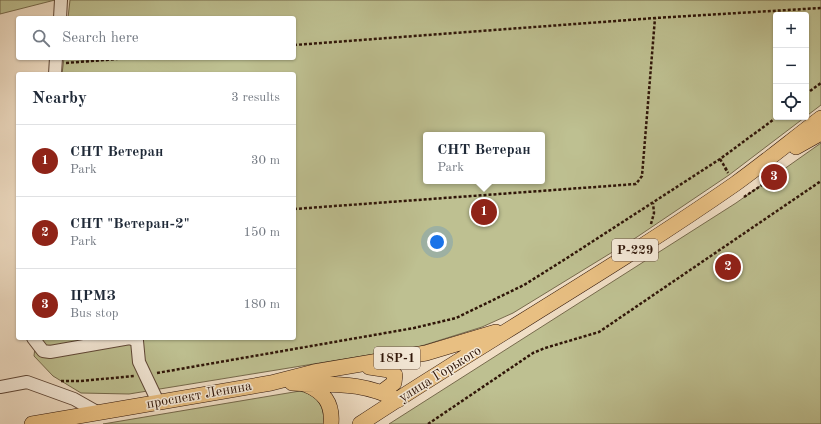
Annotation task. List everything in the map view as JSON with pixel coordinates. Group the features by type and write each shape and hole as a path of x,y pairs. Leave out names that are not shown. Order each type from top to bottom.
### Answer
{"main road":[{"name":"Р-229","path":"520,324 699,208 749,173 821,118"},
{"name":"Р-229","path":"749,173 821,132"},
{"name":"проспект Ленина","path":"32,424 271,383 314,372 426,353 520,324"},
{"name":"улица Горького","path":"360,424 520,324"},
{"path":"355,366 389,370 394,375 394,383 382,392"},
{"name":"проспект Ленина","path":"271,383 364,386 382,392 398,400"},
{"path":"304,384 320,392 326,398 331,406 331,424"}],"street":[{"path":"60,16 61,0"},
{"path":"35,340 43,351 50,352 119,340"},
{"path":"135,340 137,341 139,348 139,362 158,402"},
{"path":"0,387 27,382 74,399 98,412"}],"path":[{"path":"296,45 655,18 821,8"},
{"path":"296,209 636,184 642,176 655,18"},
{"path":"55,65 109,60"},
{"path":"809,92 821,83"},
{"path":"54,381 81,381 145,375 414,328 456,318 524,285 720,159 773,120"},
{"path":"720,159 729,175 725,168"},
{"path":"744,197 774,177"},
{"path":"428,424 533,353 599,332 821,181"},
{"path":"646,228 652,224 654,213 653,203"}],"green space":[{"path":"0,0 55,0 0,14"},
{"path":"70,0 821,0 821,105 809,114 809,12 773,12 773,120 801,120 729,175 637,237 513,313 482,327 418,347 129,394 81,393 53,376 34,356 36,340 296,340 296,72 62,72 64,60 296,60 296,16 68,16"},
{"path":"821,143 821,424 389,424 736,203"},
{"path":"300,391 312,396 319,403 323,412 324,424 103,424"}],"place":[{"name":"ЦРМЗ","path":"774,177"},
{"name":"СНТ Ветеран","path":"484,212"},
{"name":"СНТ \"Ветеран-2\"","path":"728,267"}]}
